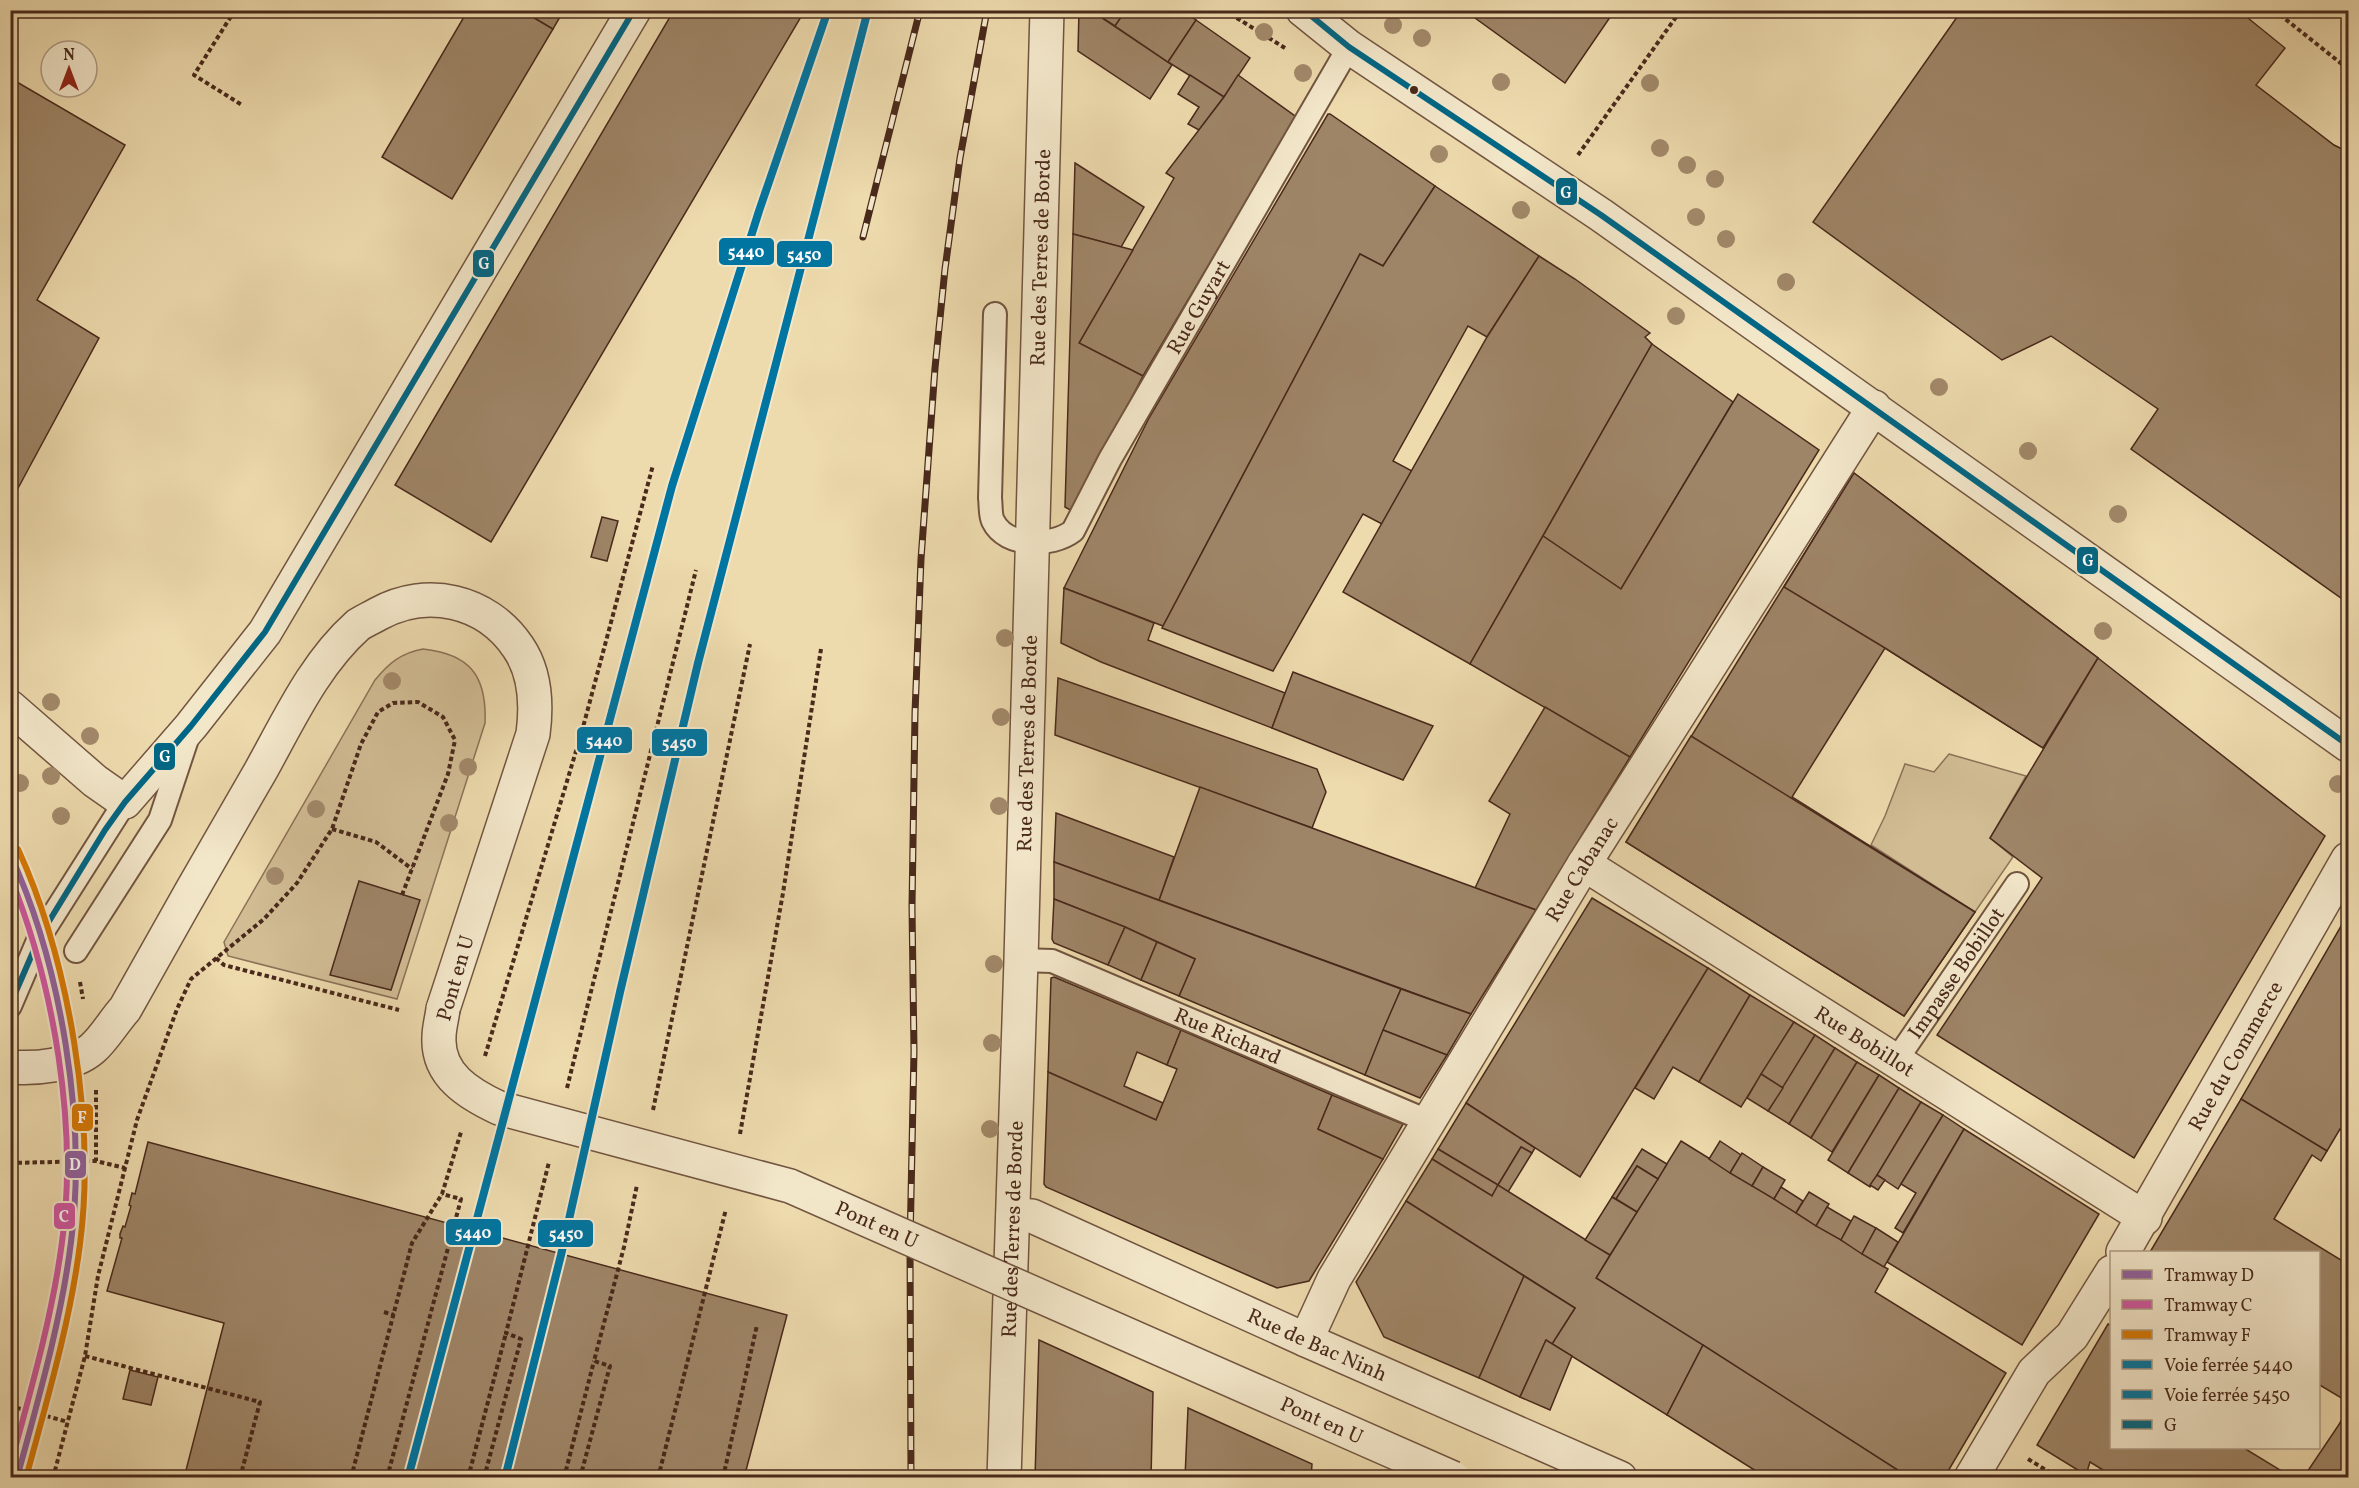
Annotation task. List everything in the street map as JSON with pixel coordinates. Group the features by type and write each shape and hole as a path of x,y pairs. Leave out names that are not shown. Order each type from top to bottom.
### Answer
{"street":[{"path":"10,707 95,781 124,802 191,726 265,632 634,10"},
{"name":"Rue des Terres de Borde","path":"1004,1478 1022,960 1047,10"},
{"path":"1303,10 1349,47 1556,185 1874,407 2349,745"},
{"name":"Rue Cabanac","path":"1306,1340 1334,1279 1584,864 1874,407"},
{"name":"Pont en U","path":"10,1067 34,1069 91,1050 124,1009 328,657 359,624 393,606 419,600 444,599 470,608 492,620 519,648 534,688 536,709 533,734 443,1009 438,1038 442,1062 453,1078 471,1094 499,1107 790,1186 1453,1478"},
{"name":"Rue du Commerce","path":"2124,1251 2145,1218 2349,859"},
{"name":"Rue Bobillot","path":"1584,864 2145,1218"},
{"name":"Rue de Bac Ninh","path":"1013,1215 1032,1216 1620,1478"},
{"path":"1971,1478 2034,1372 2072,1336 2110,1275"}],"lane":[{"name":"Rue Guyart","path":"1032,542 1054,541 1064,538 1073,531 1110,459 1349,47"},
{"path":"995,314 990,498 993,521 1004,536 1032,542"},
{"path":"76,951 160,820 191,726"},
{"path":"10,1006 40,936 124,802"},
{"name":"Impasse Bobillot","path":"1895,1062 2018,884"},
{"name":"Rue Richard","path":"1022,960 1041,959 1061,965 1430,1122"}],"path":[{"path":"236,10 194,75 242,105"},
{"path":"1556,185 1681,10"},
{"path":"2274,10 2349,69"},
{"path":"484,1060 582,731 653,465"},
{"path":"567,1089 696,570"},
{"path":"651,1120 750,644"},
{"path":"739,1139 783,893 821,650"},
{"path":"53,1478 85,1356 98,1276 142,1102 177,1009 191,979 264,920 297,883 332,829 361,744 378,712 393,703 418,702 443,717 455,740 448,774 402,895"},
{"path":"332,829 376,842 412,869"},
{"path":"216,958 224,965 396,1009"},
{"path":"96,1080 96,1161"},
{"path":"351,1478 412,1243 442,1194 463,1127"},
{"path":"468,1478 550,1158"},
{"path":"10,1163 96,1161 124,1168"},
{"path":"564,1478 624,1247 639,1178"},
{"path":"387,1478 460,1199 442,1194"},
{"path":"658,1478 726,1206"},
{"path":"384,1312 394,1315"},
{"path":"723,1478 757,1325"},
{"path":"484,1478 521,1339 506,1333"},
{"path":"85,1356 260,1402 240,1478"},
{"path":"580,1478 610,1366 594,1361"},
{"path":"10,1406 68,1422"}],"shaded area":[{"path":"423,649 453,656 472,670 483,692 485,723 397,999 228,956 224,942 375,680 396,660 408,653"},
{"path":"1949,754 2026,776 1990,838 2013,857 1975,912 1871,845 1905,764 1934,772"}],"building":[{"path":"468,10 521,10 553,29 452,199 382,157"},
{"path":"521,10 564,10 553,29"},
{"path":"674,10 805,10 491,542 395,485"},
{"path":"1079,10 1090,10 1172,65 1150,99 1078,51"},
{"path":"1090,10 1126,10 1115,26"},
{"path":"1126,10 1182,10 1196,20 1168,62 1115,26"},
{"path":"1464,10 1615,10 1565,83"},
{"path":"1962,10 2238,10 2285,48 2256,85 2334,145 2348,152 2348,603 2131,449 2158,409 2051,336 2002,360 1813,222"},
{"path":"1196,20 1250,58 1224,97 1168,62"},
{"path":"1190,75 1224,97 1199,130 1188,124 1199,107 1178,94"},
{"path":"1238,75 1295,116 1295,119 1143,376 1079,343 1174,178 1166,173"},
{"path":"10,78 39,95 39,99 46,99 125,145 37,300 99,338 17,490 10,487"},
{"path":"1328,114 1435,186 1383,266 1360,254 1163,626 1064,588 1149,418"},
{"path":"1075,163 1144,207 1121,247 1073,234"},
{"path":"1435,186 1539,256 1487,337 1468,326 1393,461 1412,471 1382,524 1363,514 1273,671 1162,628 1360,254 1383,266"},
{"path":"1073,234 1133,250 1079,343 1143,376 1072,511 1065,507"},
{"path":"1539,256 1650,333 1645,337 1652,344 1470,664 1343,592 1487,337"},
{"path":"1652,344 1733,402 1621,589 1543,536"},
{"path":"1738,394 1819,450 1630,757 1470,664 1543,536 1621,589"},
{"path":"1854,473 2098,658 2043,748 1885,648 1792,797 1975,912 1904,1016 1626,842"},
{"path":"1854,473 2098,658 2043,748 1784,587"},
{"path":"602,517 618,521 607,561 591,557"},
{"path":"1064,588 1154,623 1148,640 1285,693 1272,728 1101,662 1061,643"},
{"path":"2098,658 2325,836 2134,1158 1937,1035 2042,878 1990,838"},
{"path":"1293,672 1433,726 1403,780 1272,728"},
{"path":"1058,678 1317,769 1326,792 1312,828 1055,735"},
{"path":"1545,707 1630,757 1536,910 1475,888 1510,814 1489,801"},
{"path":"1691,736 1975,912 1904,1016 1626,842"},
{"path":"1200,787 1536,910 1471,1014 1159,900"},
{"path":"1056,813 1174,857 1159,900 1054,862"},
{"path":"1054,862 1401,989 1365,1075 1179,996 1195,959 1125,927 1054,899"},
{"path":"359,881 420,900 391,990 330,975"},
{"path":"1592,898 1708,968 1580,1177 1466,1103"},
{"path":"1054,899 1125,927 1108,965 1054,943 1052,939"},
{"path":"2348,914 2348,1133 2340,1129 2327,1151 2241,1099"},
{"path":"1125,927 1157,942 1141,980 1108,965"},
{"path":"1157,942 1195,959 1179,996 1141,980"},
{"path":"1708,968 1750,995 1699,1082 1673,1067 1654,1099 1635,1088"},
{"path":"1054,977 1181,1030 1167,1065 1137,1052 1124,1086 1163,1103 1156,1120 1048,1072 1051,978"},
{"path":"1401,989 1471,1014 1447,1055 1383,1030"},
{"path":"1750,995 1794,1022 1741,1107 1699,1082"},
{"path":"1794,1022 1815,1035 1783,1088 1761,1074"},
{"path":"1181,1030 1332,1095 1318,1129 1383,1159 1309,1281 1277,1288 1046,1187 1044,1184 1048,1072 1156,1120 1177,1069 1167,1065"},
{"path":"1383,1030 1447,1055 1420,1098 1365,1075"},
{"path":"1815,1035 1835,1048 1789,1124 1768,1111"},
{"path":"1835,1048 1857,1062 1811,1138 1789,1124"},
{"path":"1857,1062 1879,1075 1832,1152 1811,1138"},
{"path":"1761,1074 1783,1088 1768,1111 1747,1098"},
{"path":"1879,1075 1899,1088 1848,1173 1828,1160"},
{"path":"1899,1088 1921,1102 1870,1187 1848,1173"},
{"path":"1332,1095 1403,1124 1383,1159 1318,1129"},
{"path":"2241,1099 2327,1151 2321,1161 2312,1155 2274,1219 2344,1262 2348,1256 2348,1402 2320,1385 2320,1251 2151,1251"},
{"path":"1921,1102 1943,1115 1898,1189 1877,1175"},
{"path":"1466,1103 1535,1148 1532,1153 1521,1147 1498,1185 1438,1149"},
{"path":"1943,1115 1964,1129 1903,1233 1895,1228 1916,1193 1901,1184"},
{"path":"1964,1129 2099,1214 2022,1345 1887,1262"},
{"path":"1681,1141 1888,1269 1875,1292 2006,1373 1944,1478 1910,1478 1596,1278"},
{"path":"1720,1141 1741,1155 1730,1173 1709,1159"},
{"path":"148,1142 787,1315 744,1478 184,1478 224,1323 107,1291 122,1238 120,1234 123,1226 125,1227 132,1193 135,1194"},
{"path":"1521,1147 1532,1153 1508,1192 1498,1185"},
{"path":"1438,1149 1498,1185 1492,1196 1432,1159"},
{"path":"1642,1149 1667,1164 1658,1179 1637,1166 1616,1199 1612,1197"},
{"path":"1742,1153 1763,1167 1752,1186 1730,1173"},
{"path":"1432,1159 1492,1196 1498,1185 1610,1255 1596,1278 1703,1345 1667,1415 1552,1344 1575,1308 1406,1201"},
{"path":"1637,1166 1658,1179 1637,1212 1616,1199"},
{"path":"1763,1167 1785,1180 1774,1199 1752,1186"},
{"path":"1877,1175 1885,1180 1878,1190 1870,1185"},
{"path":"1781,1187 1803,1201 1796,1213 1774,1199"},
{"path":"1809,1192 1829,1204 1816,1226 1796,1213"},
{"path":"1612,1197 1637,1212 1610,1255 1585,1240"},
{"path":"1406,1201 1524,1276 1479,1378 1384,1337 1356,1282"},
{"path":"1827,1207 1851,1221 1841,1240 1816,1226"},
{"path":"1854,1216 1876,1228 1862,1254 1841,1240"},
{"path":"1876,1228 1898,1242 1884,1267 1862,1254"},
{"path":"1524,1276 1575,1308 1552,1344 1546,1340 1520,1397 1479,1378"},
{"path":"2108,1324 2110,1325 2110,1449 2246,1449 2293,1478 2116,1478 2090,1462 2086,1475 2037,1445"},
{"path":"1039,1340 1153,1392 1151,1478 1035,1478"},
{"path":"1546,1340 1572,1356 1550,1410 1520,1397"},
{"path":"1703,1345 1910,1478 1767,1478 1667,1415"},
{"path":"130,1370 158,1377 151,1405 123,1399"},
{"path":"2348,1404 2348,1427 2340,1423"},
{"path":"1188,1408 1312,1464 1311,1478 1185,1478"},
{"path":"2340,1423 2348,1427 2348,1478 2303,1478"}],"railway":[{"path":"863,237 920,10"},
{"path":"911,1478 910,1245 914,1051 912,907 915,713 921,559 935,368 945,269 960,158 987,10"}],"tram line":[{"name":"F","path":"18,849 36,893 64,991 81,1094 84,1146 84,1196 76,1274 57,1361 26,1478"},
{"name":"D","path":"10,854 28,897 56,993 66,1044 75,1146 75,1195 67,1272 48,1361 17,1478"},
{"name":"C","path":"10,876 26,918 50,1009 64,1104 67,1151 66,1197 58,1270 40,1355 10,1467"}],"rail line":[{"name":"5440","path":"408,1478 672,486 759,211 828,10"},
{"name":"5450","path":"505,1478 561,1255 620,992 698,663 868,10"}],"transit line":[{"name":"G","path":"10,1005 40,936 105,830 125,802 191,726 265,632 634,10"},
{"name":"G","path":"1304,10 1349,47 1601,215 2348,745"}]}
